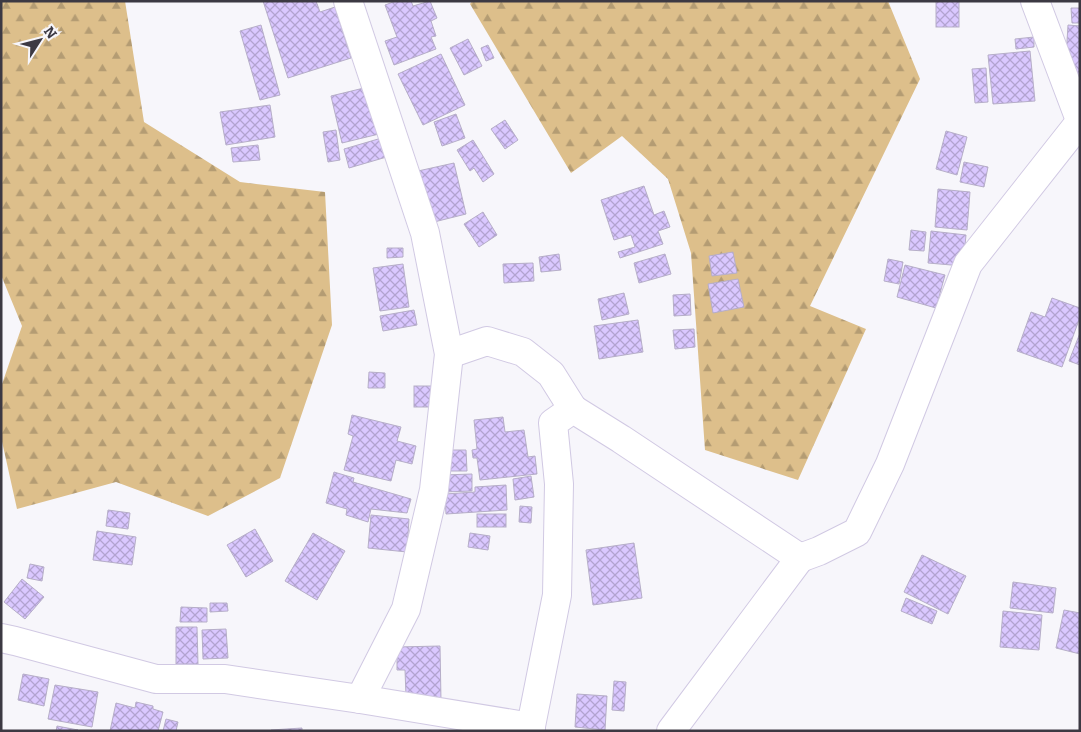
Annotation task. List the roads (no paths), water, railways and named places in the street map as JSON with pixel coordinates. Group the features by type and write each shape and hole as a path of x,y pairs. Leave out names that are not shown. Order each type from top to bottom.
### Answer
{"street":[{"path":"348,1 425,233 449,354 434,490 406,609 360,699"},
{"path":"671,731 800,558 820,551 857,532 890,464 968,264 1080,121 1035,1"},
{"path":"449,354 487,341 523,352 551,374 574,409 800,558"},
{"path":"1,638 15,640 156,679 225,679 360,699 530,729 557,596 559,484 553,423 574,409"}]}
